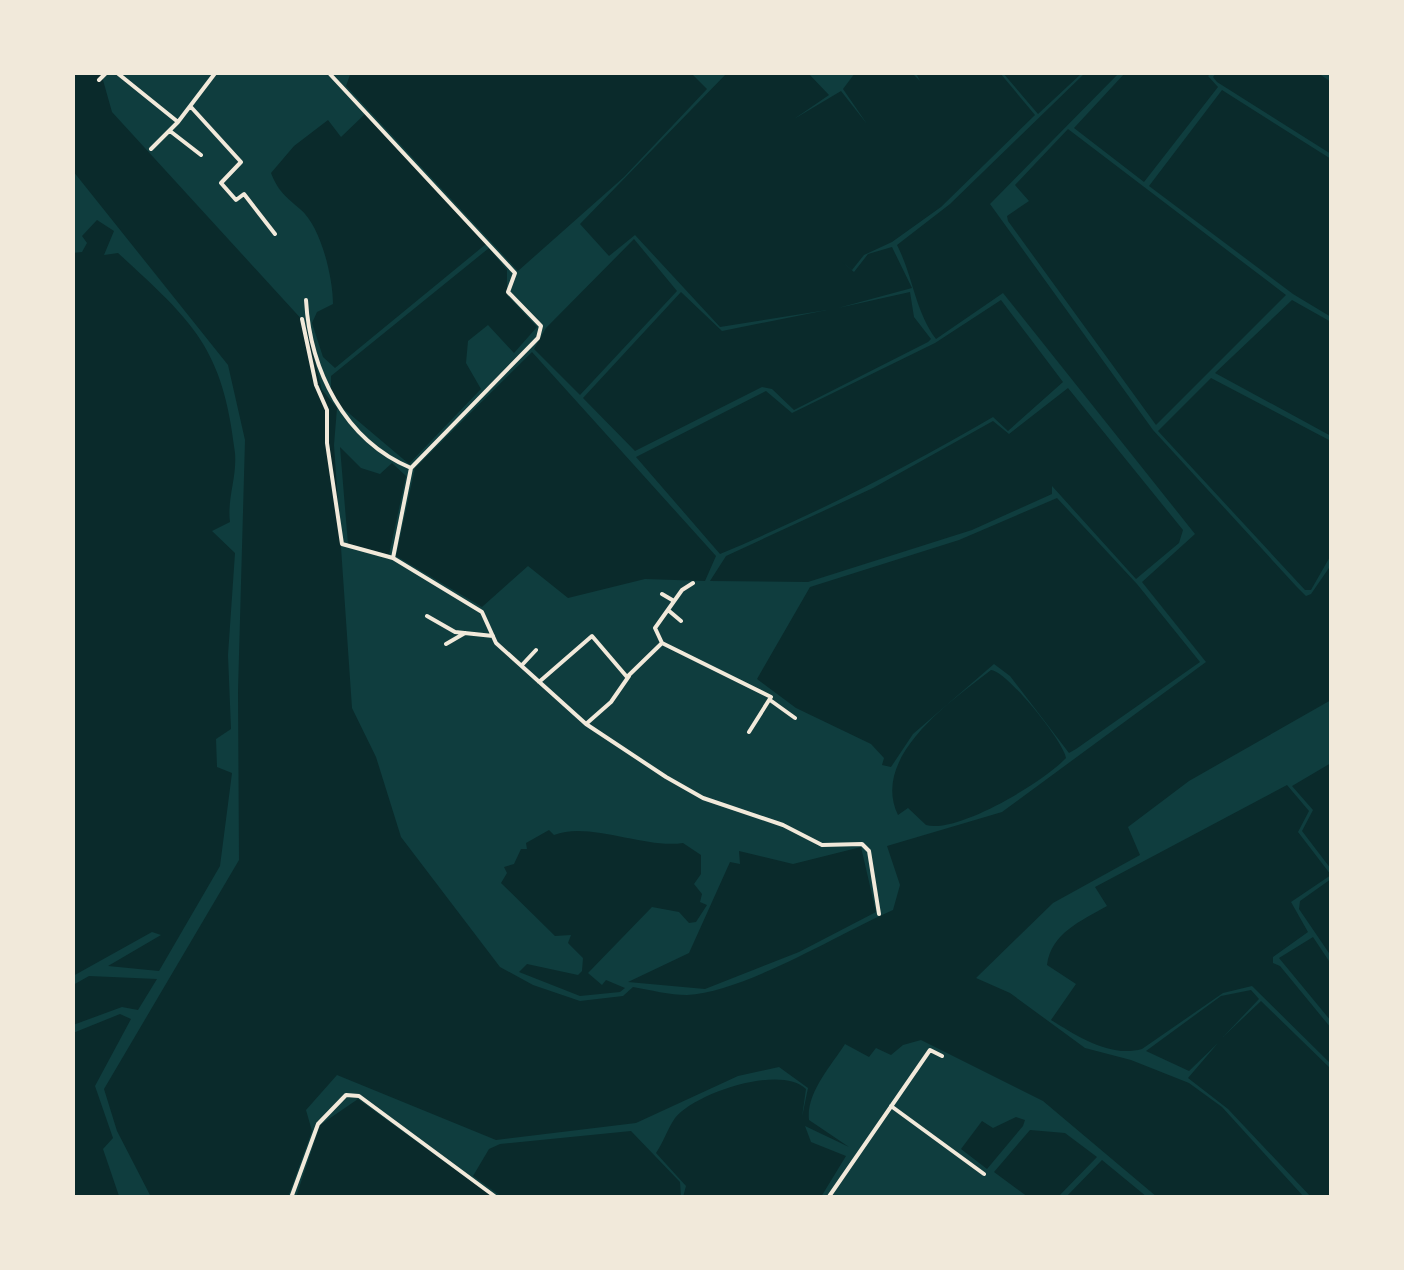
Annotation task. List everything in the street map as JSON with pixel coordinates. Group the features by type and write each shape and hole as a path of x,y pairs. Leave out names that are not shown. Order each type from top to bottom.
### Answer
{"street":[{"path":"99,80 107,72"},
{"path":"116,72 178,122"},
{"path":"151,149 191,108 216,72"},
{"path":"328,72 515,273 508,292 540,326 538,338 411,468 394,558"},
{"path":"191,108 241,162 222,182 236,200 244,194 276,234"},
{"path":"170,131 201,155"},
{"path":"306,300 329,396 361,434 411,468"},
{"path":"302,319 316,385 327,410 327,443 342,544 394,558 482,612 493,636 586,724 703,798 783,824 822,846 862,844 869,851 880,914"},
{"path":"694,583 653,631 662,643 748,684 794,718"},
{"path":"662,594 674,602"},
{"path":"668,610 681,620"},
{"path":"427,616 465,633 493,636"},
{"path":"446,644 465,633"},
{"path":"540,682 592,636 624,675 630,675"},
{"path":"586,724 662,643"},
{"path":"522,666 536,650"},
{"path":"749,732 770,700"},
{"path":"828,1198 930,1050 942,1056"},
{"path":"290,1198 318,1124 346,1096 359,1096 497,1198"},
{"path":"891,1106 984,1174"}],"water":[{"path":"351,72 690,72 707,89 624,177 518,271 346,86"},
{"path":"73,73 101,73 112,112 305,323 322,390 337,408 334,445 352,708 376,757 401,837 500,967 533,985 580,1001 623,996 633,987 687,995 736,984 893,910 900,885 887,846 1002,812 1206,662 1142,582 1195,534 1003,293 936,339 923,317 897,245 950,204 1085,73 1119,73 990,204 1153,430 1296,586 1306,596 1311,594 1331,565 1331,700 1189,781 1128,827 1140,855 1053,903 976,978 1010,993 1085,1048 1131,1060 1189,1083 1222,1107 1304,1197 1157,1197 1043,1101 921,1040 903,1045 891,1055 876,1048 869,1057 845,1044 827,1071 811,1100 809,1120 849,1147 805,1126 811,1142 846,1156 821,1197 683,1197 686,1186 656,1153 675,1118 685,1109 700,1099 739,1085 778,1079 794,1082 806,1089 802,1117 808,1088 779,1067 738,1076 636,1123 496,1140 337,1075 306,1110 312,1131 288,1197 151,1197 117,1131 104,1089 239,860 238,691 245,440 228,365 73,171"},
{"path":"727,73 808,73 829,95 794,119 841,91 867,124 843,89 855,73 912,73 920,81 916,73 1000,73 1035,115 941,207 892,242 864,255 852,270 841,261 854,272 868,254 892,247 912,288 838,308 910,292 914,317 931,339 928,342 794,410 772,389 762,387 635,451 583,398 681,292 722,331 827,310 720,327 635,235 609,256 580,224"},
{"path":"1003,73 1082,73 1038,114"},
{"path":"1125,73 1211,73 1208,76 1218,87 1144,182 1074,128"},
{"path":"1216,73 1318,73 1331,82 1331,154 1217,82 1213,77"},
{"path":"1222,90 1331,159 1331,317 1293,294 1149,186"},
{"path":"365,114 486,244 335,368 323,357 312,323 317,312 333,304 324,253 314,227 283,193 271,173 294,146 328,120 341,137"},
{"path":"1068,129 1286,295 1156,425 1008,221 1007,216 1029,201 1015,185"},
{"path":"97,220 114,231 104,255 118,253 166,298 200,339 222,387 230,417 235,462 230,522 212,531 235,553 228,655 231,729 216,739 217,767 232,773 220,866 159,971 108,966 161,935 152,932 73,976 72,253 82,252 87,243 82,236"},
{"path":"634,239 677,291 580,395 534,349 546,328"},
{"path":"489,248 507,270 507,295 537,327 514,353 488,325 468,341 466,363 481,389 409,464 338,404 331,393 331,376"},
{"path":"1001,300 1063,382 1008,431 993,417 859,490 720,554 636,457 766,391 792,413 935,343"},
{"path":"1292,300 1331,322 1331,436 1215,373"},
{"path":"532,352 716,556 705,581 645,579 568,598 528,566 482,607 396,556 415,468"},
{"path":"1211,378 1331,441 1331,555 1311,590 1305,590 1158,431"},
{"path":"1068,388 1183,530 1179,543 1136,579 1052,486 1052,494 972,530 808,582 710,581 726,556 873,488 993,421 1009,434"},
{"path":"340,447 361,468 380,474 392,463 406,476 389,555 348,544"},
{"path":"1057,498 1137,584 1200,662 1076,749 1069,753 1010,676 994,664 913,734 891,767 882,765 884,758 871,744 796,708 757,679 810,587 959,540"},
{"path":"991,670 999,673 1034,708 1066,758 1021,792 958,822 926,825 908,808 898,815 892,793 895,772 905,752 937,714"},
{"path":"1331,763 1331,869 1302,831 1313,810 1292,786"},
{"path":"1287,785 1309,811 1298,832 1331,875 1291,902 1308,932 1273,957 1273,963 1280,966 1331,1028 1331,1064 1252,986 1223,993 1142,1049 1106,1048 1051,1020 1076,984 1047,965 1050,954 1069,929 1107,906 1095,887"},
{"path":"549,830 554,835 584,831 683,843 701,855 701,874 694,884 702,894 700,902 707,905 696,922 689,923 679,912 652,907 588,973 602,985 606,980 625,988 620,992 580,996 519,972 527,964 578,975 582,971 583,958 568,943 571,935 555,936 501,883 507,873 504,867 514,864 521,849 527,849 526,843"},
{"path":"861,847 876,912 799,952 705,989 628,982 689,953 730,862 740,864 739,851 793,864"},
{"path":"1331,879 1331,956 1299,909 1300,901"},
{"path":"1313,937 1331,964 1331,1021 1279,958"},
{"path":"89,976 157,979 138,1010 122,1007 73,1025 73,985"},
{"path":"1251,990 1259,999 1223,1037 1261,1001 1331,1069 1331,1197 1311,1197 1228,1109 1188,1078 1218,1043 1189,1071 1146,1051 1221,996"},
{"path":"120,1014 131,1019 95,1086 113,1138 103,1149 119,1196 137,1197 73,1197 73,1033"},
{"path":"358,1099 493,1197 296,1197 320,1125"},
{"path":"1016,1117 1025,1120 1023,1126 987,1169 961,1149 982,1121 993,1128"},
{"path":"1030,1130 1065,1133 1097,1157 1058,1197 1028,1197 994,1172"},
{"path":"631,1131 680,1182 681,1197 502,1197 473,1176 489,1149 500,1144"},
{"path":"1102,1160 1147,1197 1066,1197"}]}
